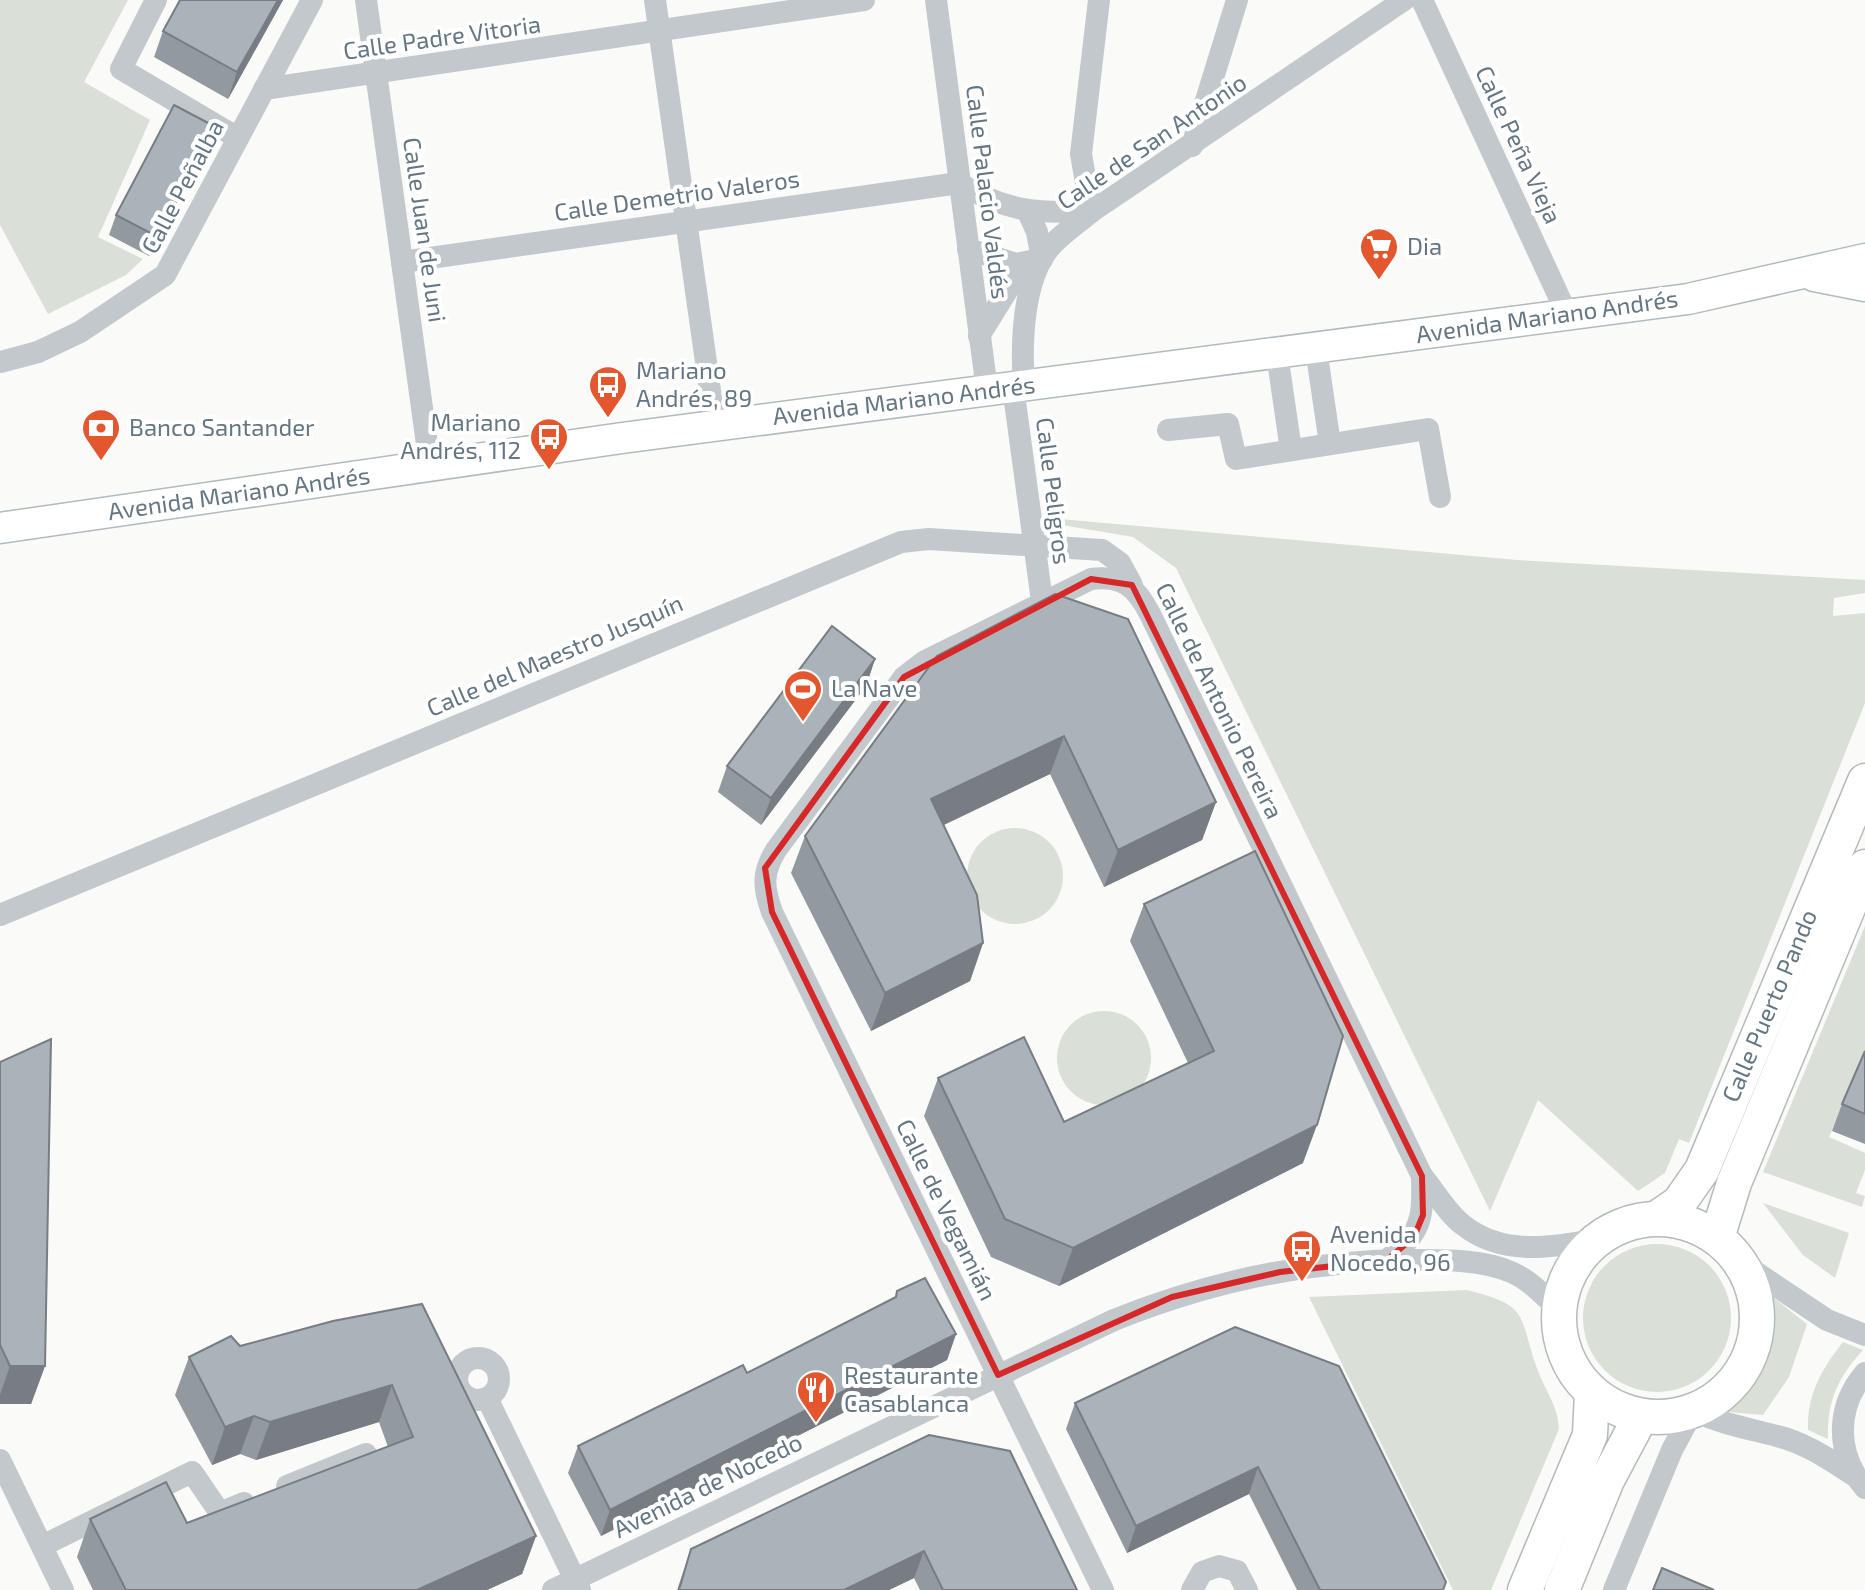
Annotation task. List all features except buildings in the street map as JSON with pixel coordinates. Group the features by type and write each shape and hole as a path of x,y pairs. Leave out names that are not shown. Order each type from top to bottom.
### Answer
{"main road":[{"name":"Avenida Mariano Andrés","path":"0,528 715,426 1316,349 1566,312 1688,299 1808,275 1865,259"},
{"name":"Avenida Mariano Andrés","path":"1808,275 1865,286"},
{"name":"Calle Puerto Pando","path":"1657,1218 1679,1203 1702,1170 1865,781"},
{"name":"Calle Puerto Pando","path":"1728,1250 1734,1183 1865,867"},
{"path":"1657,1218 1689,1223 1728,1250 1751,1283 1756,1307 1757,1332 1750,1356 1738,1377 1721,1395 1693,1411 1671,1417 1641,1416 1624,1411 1592,1393 1568,1359 1560,1335 1559,1310 1564,1283 1577,1260 1597,1239 1625,1224 1657,1218"},
{"path":"1525,1590 1590,1435 1592,1393"},
{"path":"1562,1590 1607,1480 1641,1416"}],"street":[{"path":"156,0 121,69 238,138"},
{"name":"Calle Peñalba","path":"0,362 38,352 80,332 165,275 312,0"},
{"name":"Calle Juan de Juni","path":"366,0 430,466"},
{"path":"655,0 715,426"},
{"name":"Calle Padre Vitoria","path":"264,89 660,33 864,0"},
{"name":"Calle Palacio Valdés","path":"936,0 979,336 1008,388"},
{"path":"959,183 987,200 1028,212 1091,212 1081,154 1099,0"},
{"path":"1192,146 1237,0"},
{"name":"Calle de San Antonio","path":"1008,388 1042,259 1052,245 1091,212 1404,0"},
{"name":"Calle Peña Vieja","path":"1422,0 1566,312"},
{"name":"Calle Demetrio Valeros","path":"402,262 686,219 959,183"},
{"path":"1028,212 1037,232 1042,259"},
{"path":"968,249 1016,264 1042,259"},
{"path":"979,336 1015,278 1042,259"},
{"path":"1316,349 1330,444"},
{"path":"1277,354 1291,450"},
{"name":"Calle Peligros","path":"1008,388 1042,601"},
{"path":"1168,430 1228,424 1236,459 1428,429 1440,497"},
{"name":"Calle del Maestro Jusquín","path":"0,915 901,542 929,539 1102,550 1120,563 1132,585"},
{"name":"Calle de Antonio Pereira","path":"776,850 904,677 925,661 1091,579 1109,577 1132,585 1150,614 1422,1176 1463,1225 1499,1243 1519,1247 1557,1247 1597,1239"},
{"name":"Calle de Vegamián","path":"776,850 765,868 763,889 772,912 1103,1590"},
{"name":"Calle de Antonio Pereira","path":"1387,1260 1414,1237 1423,1215 1422,1176"},
{"path":"1728,1250 1827,1320 1865,1335"},
{"name":"Avenida de Nocedo","path":"553,1590 577,1585 998,1375 1114,1320 1172,1297 1280,1272 1387,1260 1451,1260 1509,1271 1526,1280 1559,1310"},
{"path":"1860,1482 1845,1454 1842,1429 1846,1405 1865,1373"},
{"path":"487,1398 577,1585"},
{"path":"1614,1590 1672,1450 1693,1411 1739,1429 1778,1436 1812,1449 1860,1482"},
{"path":"42,1546 192,1472 220,1513 366,1454"},
{"path":"0,1460 63,1590"},
{"path":"1192,1590 1202,1572 1219,1566 1237,1571 1247,1590"}],"highlighted area":[{"path":"1091,579 1132,585 1422,1176 1423,1215 1414,1237 1387,1260 1280,1272 1172,1297 998,1375 772,912 765,868 904,677"}],"shaded area":[{"path":"0,0 128,0 84,82 150,120 98,237 143,259 126,275 48,314 0,225"},
{"path":"1060,519 1517,560 1865,580 1865,593 1834,598 1833,616 1865,613 1865,703 1689,1143 1679,1139 1665,1173 1638,1191 1538,1100 1490,1211 1176,568 1133,537 1062,525"},
{"path":"1015,828 1033,832 1049,842 1059,858 1063,876 1059,894 1049,910 1033,920 1015,924 997,920 981,910 971,894 967,876 971,858 981,842 997,832"},
{"path":"1865,926 1865,1056 1829,1137 1865,1153 1865,1170 1856,1193 1865,1196 1862,1207 1763,1172"},
{"path":"1104,1011 1122,1014 1137,1025 1148,1040 1151,1058 1148,1076 1137,1091 1122,1102 1104,1105 1086,1102 1071,1091 1060,1076 1057,1058 1060,1040 1071,1025 1086,1014"},
{"path":"1763,1203 1849,1233 1835,1278 1803,1255"},
{"path":"1657,1244 1685,1249 1710,1265 1726,1290 1731,1318 1726,1346 1710,1371 1685,1387 1657,1392 1629,1387 1604,1371 1588,1346 1583,1318 1588,1290 1604,1265 1629,1249"},
{"path":"1466,1290 1503,1302 1519,1316 1554,1406 1559,1429 1491,1590 1453,1590 1309,1297"},
{"path":"1774,1298 1807,1324 1789,1377 1763,1415 1728,1412 1750,1387 1765,1361 1773,1332"},
{"path":"1843,1342 1863,1350 1836,1390 1828,1439 1808,1430 1808,1417 1822,1373"}],"place":[{"name":"Dia","path":"1379,281"},
{"name":"Mariano Andrés, 89","path":"608,419"},
{"name":"Banco Santander","path":"101,462"},
{"name":"Mariano Andrés, 112","path":"549,471"},
{"name":"La Nave","path":"803,723"},
{"name":"Avenida Nocedo, 96","path":"1302,1283"},
{"name":"Restaurante Casablanca","path":"816,1424"}]}
